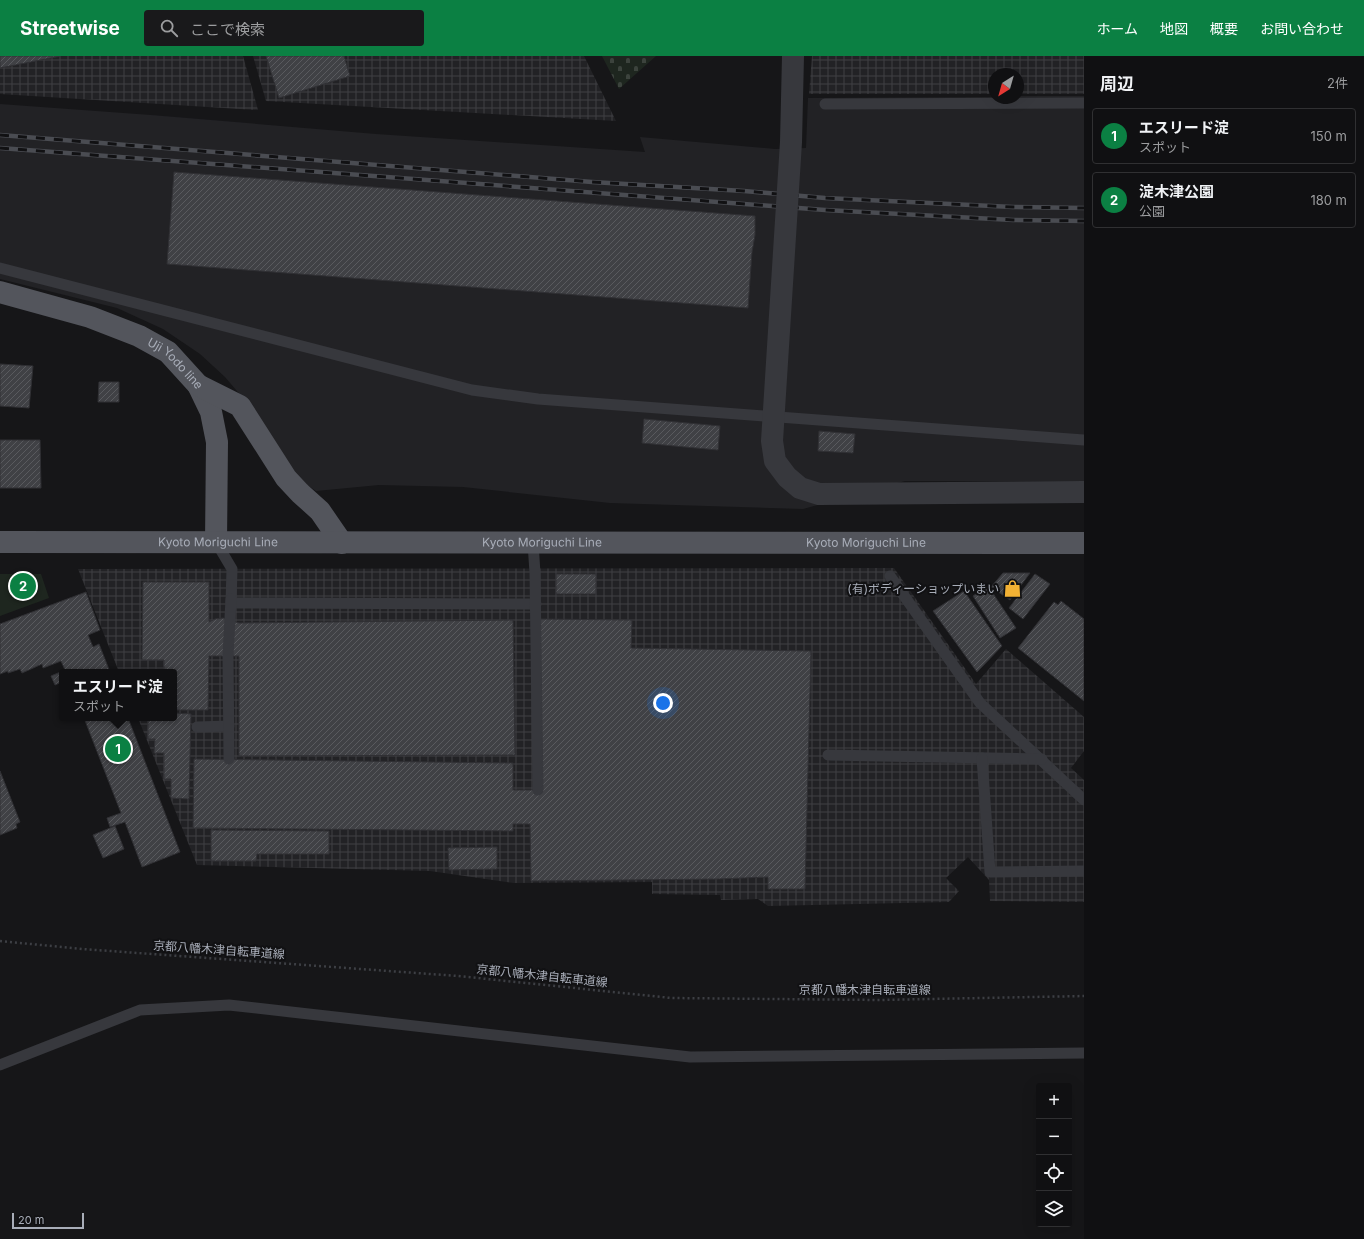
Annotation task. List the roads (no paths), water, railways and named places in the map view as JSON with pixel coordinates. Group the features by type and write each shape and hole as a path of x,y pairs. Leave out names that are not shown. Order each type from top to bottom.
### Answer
{"main road":[{"name":"Uji Yodo line","path":"0,292 90,317 139,336 168,352 198,385 211,412 217,442 216,542"},
{"path":"198,385 240,406 286,478 320,511 342,542"},
{"name":"Kyoto Moriguchi Line","path":"0,542 1084,543"}],"street":[{"path":"793,56 791,142 772,441 775,461 786,477 800,488 819,494 1084,492"}],"lane":[{"path":"825,104 1084,103"},
{"path":"0,268 472,390 538,399 1084,440"},
{"path":"216,542 232,569 228,656 229,759"},
{"path":"533,542 536,604 538,790"},
{"path":"890,576 980,703 1042,759 1084,800"},
{"path":"231,599 231,603 536,604"},
{"path":"198,727 229,726"},
{"path":"828,755 1042,759"},
{"path":"982,758 990,872 1084,871"},
{"path":"0,1065 140,1010 229,1005 690,1057 1084,1053"}],"railway":[{"path":"0,135 592,182 744,191 825,198 1013,207 1084,208"},
{"path":"0,148 825,210 1013,220 1084,221"}],"place":[{"name":"淀木津公園","path":"23,586"},
{"name":"(有)ボディーショップいまい","path":"1012,589"},
{"name":"エスリード淀","path":"118,749"}]}
